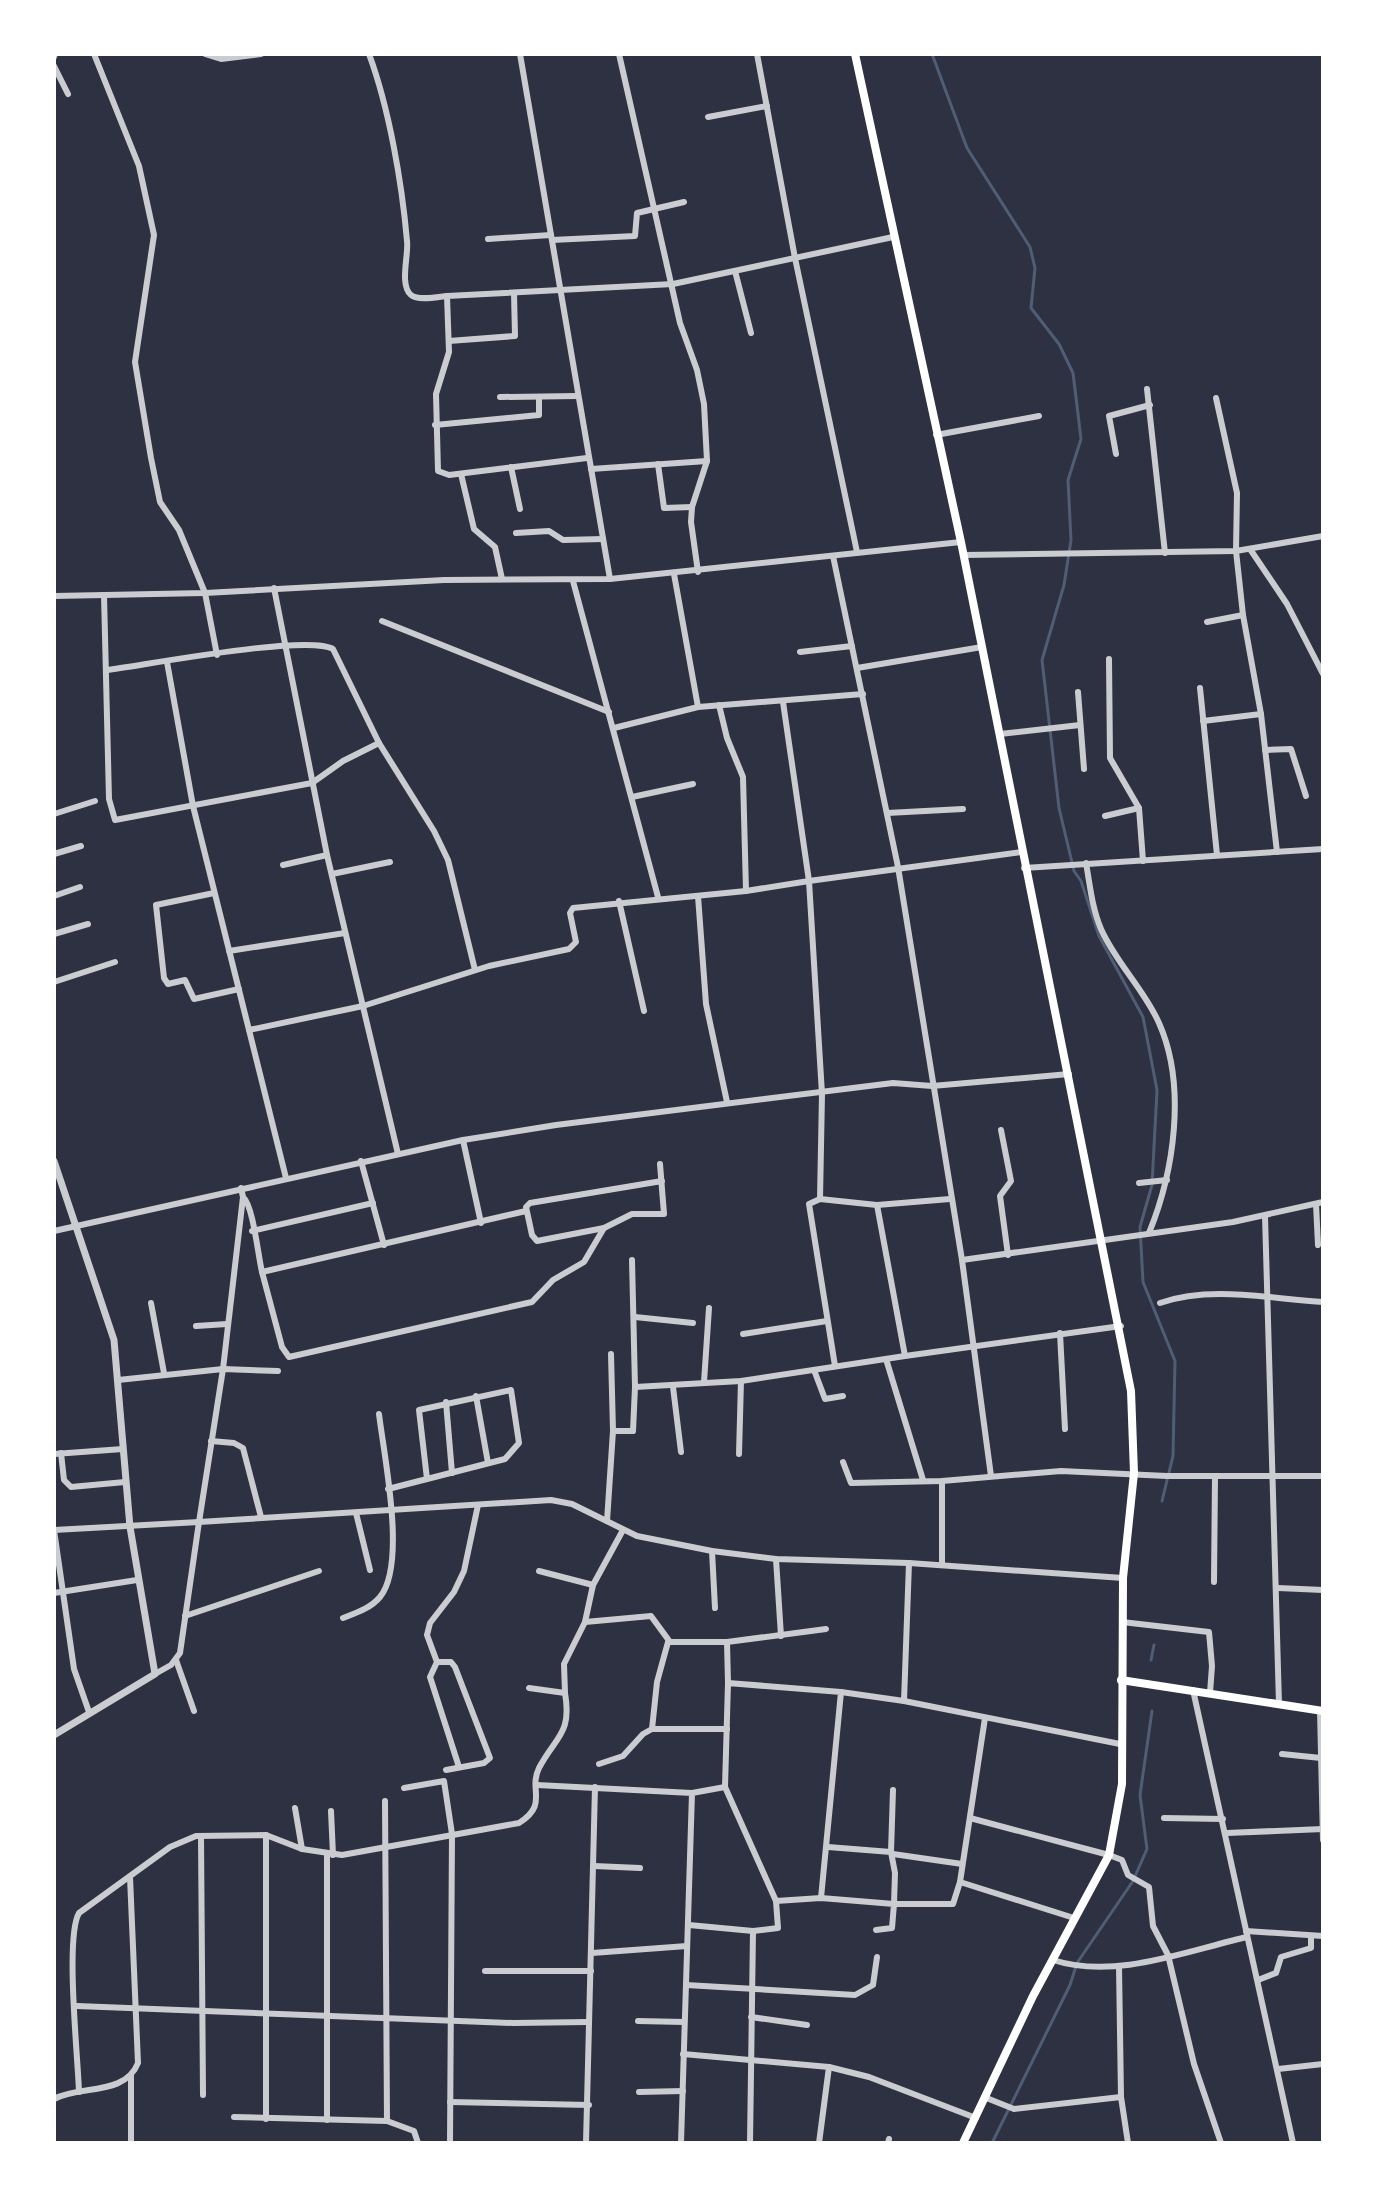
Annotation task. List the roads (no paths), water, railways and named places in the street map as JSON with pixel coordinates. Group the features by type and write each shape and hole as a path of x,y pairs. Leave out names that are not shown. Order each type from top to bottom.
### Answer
{"main road":[{"path":"855,54 935,435 961,542 1024,868 1121,1326 1131,1391 1134,1473 1123,1578 1120,1798 1109,1855 1074,1918 963,2143"},
{"path":"1121,1680 1321,1711"}],"street":[{"path":"94,54 139,166 154,235 135,362 160,502 179,530 205,593 217,655"},
{"path":"205,54 221,59 261,54"},
{"path":"369,54 403,199 408,247 406,286 409,294 417,298 673,284 893,237"},
{"path":"520,54 610,579"},
{"path":"619,54 704,404 707,461 692,507 698,572"},
{"path":"757,54 795,258 857,552"},
{"path":"54,66 68,94"},
{"path":"708,117 767,106"},
{"path":"488,239 635,236 636,214 684,202"},
{"path":"735,271 751,333"},
{"path":"449,341 514,337 514,293"},
{"path":"447,296 449,341 446,369 436,394 438,471 442,475 461,474 587,458"},
{"path":"1147,389 1165,553"},
{"path":"500,397 577,396"},
{"path":"435,425 539,415 539,397"},
{"path":"1216,398 1237,493 1236,551 1243,615 1261,714 1277,852"},
{"path":"1116,454 1109,416 1150,405"},
{"path":"935,435 1039,416"},
{"path":"591,469 707,461"},
{"path":"658,464 664,508 692,507"},
{"path":"511,467 520,509"},
{"path":"461,474 474,529 495,547 502,579"},
{"path":"516,533 549,531 556,532 563,540 603,539"},
{"path":"963,555 1236,551 1323,536"},
{"path":"54,596 205,593 502,579 610,579 961,542"},
{"path":"1250,549 1287,604 1323,674"},
{"path":"833,556 898,867 962,1260 991,1476"},
{"path":"674,574 698,707"},
{"path":"573,581 658,897"},
{"path":"274,588 327,855 398,1154"},
{"path":"104,595 111,812 115,820 312,783 343,761 379,743"},
{"path":"1207,622 1243,615"},
{"path":"382,621 609,712"},
{"path":"107,670 284,646 320,645 333,649 379,743 434,831 448,860 475,970"},
{"path":"800,652 852,646"},
{"path":"857,668 982,647"},
{"path":"1109,659 1110,758 1139,808 1143,861"},
{"path":"167,662 193,806 286,1178"},
{"path":"1200,688 1217,855"},
{"path":"1078,692 1084,769"},
{"path":"614,728 698,707 863,694"},
{"path":"783,702 809,881 822,1094 820,1199"},
{"path":"719,705 727,738 743,777 746,891"},
{"path":"1203,721 1261,714"},
{"path":"1000,734 1080,725"},
{"path":"1265,750 1291,749 1306,796"},
{"path":"632,797 693,784"},
{"path":"54,814 95,801"},
{"path":"1105,816 1139,808"},
{"path":"887,813 963,809"},
{"path":"54,854 81,846"},
{"path":"1024,868 1323,849"},
{"path":"249,1030 363,1006 475,970 569,949 576,942 571,909 619,901 746,891 898,867 1021,852"},
{"path":"283,865 327,855"},
{"path":"332,874 390,862"},
{"path":"1086,863 1101,928 1147,1000 1170,1052 1172,1086 1167,1180 1143,1234"},
{"path":"54,896 80,887"},
{"path":"214,893 156,905 164,978 168,984 185,980 194,999 239,989"},
{"path":"698,896 706,1004 727,1102"},
{"path":"619,901 644,1011"},
{"path":"54,934 88,924"},
{"path":"229,951 345,933"},
{"path":"54,982 115,962"},
{"path":"54,1231 463,1140 727,1102 822,1094 893,1083 932,1086 1069,1074"},
{"path":"1001,1130 1011,1181 1000,1196 1008,1255"},
{"path":"463,1140 481,1223"},
{"path":"54,1161 114,1340 130,1527 155,1674"},
{"path":"361,1161 384,1245"},
{"path":"660,1164 662,1181 664,1214 632,1214 604,1228 537,1241 526,1211 530,1203 662,1181"},
{"path":"1139,1183 1167,1180"},
{"path":"194,1711 176,1660 223,1369 243,1197 241,1188"},
{"path":"243,1197 251,1207 252,1231 262,1272 282,1347 289,1357 532,1302 553,1280 584,1262 604,1228"},
{"path":"835,1366 808,1212 812,1200 877,1205 950,1199"},
{"path":"252,1231 373,1203"},
{"path":"962,1260 1265,1216 1319,1203 1318,1245"},
{"path":"877,1205 905,1356"},
{"path":"262,1272 526,1211"},
{"path":"1265,1216 1270,1475 1278,1588 1279,1704"},
{"path":"613,1431 633,1431 635,1317 632,1260"},
{"path":"1160,1303 1216,1295 1323,1302"},
{"path":"151,1303 164,1373"},
{"path":"704,1382 709,1308"},
{"path":"635,1317 693,1323"},
{"path":"743,1334 827,1321"},
{"path":"196,1326 227,1324"},
{"path":"635,1387 741,1381 1121,1326"},
{"path":"1060,1333 1065,1429"},
{"path":"607,1521 613,1431 611,1354"},
{"path":"886,1359 923,1480"},
{"path":"118,1380 223,1369 278,1371"},
{"path":"814,1370 825,1399 843,1396"},
{"path":"739,1454 741,1381"},
{"path":"673,1387 681,1452"},
{"path":"388,1489 452,1473 505,1459 519,1443 513,1394 508,1389 425,1406 417,1416 427,1479"},
{"path":"476,1396 488,1463"},
{"path":"446,1402 452,1473"},
{"path":"343,1618 369,1607 380,1597 389,1581 391,1509 379,1414"},
{"path":"211,1441 234,1443 243,1448 261,1517"},
{"path":"123,1449 58,1454 64,1480 71,1487 125,1482"},
{"path":"843,1462 851,1483 942,1481 1061,1471 1167,1476 1323,1476"},
{"path":"1214,1582 1215,1476"},
{"path":"942,1481 942,1565"},
{"path":"89,1712 78,1689 54,1530 551,1500 572,1504 623,1530 712,1551 776,1559 909,1563 1123,1578"},
{"path":"459,1767 430,1677 437,1662 427,1635 430,1623 454,1592 464,1571 478,1505"},
{"path":"356,1513 370,1570"},
{"path":"79,2092 74,1921 79,1913 170,1847 201,1836 266,1835 302,1849 330,1855 519,1823 531,1816 538,1799 540,1767 566,1726 564,1664 585,1622 593,1585 623,1530"},
{"path":"712,1551 715,1608"},
{"path":"776,1559 781,1636"},
{"path":"904,1701 909,1563"},
{"path":"185,1616 319,1571"},
{"path":"539,1571 593,1585"},
{"path":"54,1593 137,1580"},
{"path":"1278,1588 1323,1590"},
{"path":"585,1622 655,1618 668,1642 657,1682 652,1729"},
{"path":"1122,1622 1209,1632 1212,1655 1210,1693"},
{"path":"668,1642 727,1642 826,1629"},
{"path":"689,1925 753,1931 778,1928 776,1901 725,1787 727,1642"},
{"path":"54,1735 176,1660"},
{"path":"437,1662 451,1662 455,1667 490,1758 484,1763 446,1770"},
{"path":"728,1683 841,1692 904,1701 1120,1744"},
{"path":"529,1688 565,1693"},
{"path":"1193,1690 1293,2143"},
{"path":"821,1898 841,1692"},
{"path":"1321,1711 1323,1840"},
{"path":"776,1901 821,1898 951,1905 960,1882 985,1718"},
{"path":"599,1764 623,1756 643,1734 652,1729 727,1729"},
{"path":"1282,1754 1321,1758"},
{"path":"404,1788 444,1781 452,1834 450,2143"},
{"path":"537,1785 692,1793 725,1787"},
{"path":"586,2143 595,1787"},
{"path":"876,1930 892,1928 893,1790"},
{"path":"681,2143 692,1793"},
{"path":"385,1801 387,2121"},
{"path":"295,1808 302,1849"},
{"path":"327,2120 325,2014 331,1811"},
{"path":"970,1818 1122,1860 1128,1875 1149,1887 1153,1926 1168,1955 1194,2064 1221,2143"},
{"path":"1164,1818 1223,1819"},
{"path":"1227,1833 1323,1829"},
{"path":"266,1835 266,2119"},
{"path":"201,1836 203,2095"},
{"path":"828,1847 962,1864"},
{"path":"594,1866 640,1868"},
{"path":"130,1877 138,2063 131,2076 131,2143"},
{"path":"960,1882 1074,1918"},
{"path":"750,2143 753,1931"},
{"path":"1053,1960 1080,1968 1119,1966 1247,1934 1323,1936"},
{"path":"1258,1980 1276,1973 1281,1957 1311,1948 1311,1937"},
{"path":"592,1953 687,1946"},
{"path":"686,1985 862,1994 873,1985 877,1957"},
{"path":"1119,1966 1121,2097 1128,2143"},
{"path":"485,1971 591,1971"},
{"path":"77,2006 135,2005 452,2021 588,2022"},
{"path":"751,2017 807,2025"},
{"path":"638,2021 684,2022"},
{"path":"683,2054 829,2067 869,2077 976,2118"},
{"path":"1278,2069 1323,2064"},
{"path":"819,2143 829,2067"},
{"path":"54,2099 112,2085 131,2076"},
{"path":"639,2092 683,2091"},
{"path":"984,2097 1014,2109 1121,2097"},
{"path":"450,2102 589,2105"},
{"path":"234,2117 387,2121 414,2131 418,2143"}],"waterway":[{"path":"932,54 967,148 1030,247 1035,268 1031,308 1059,344 1073,373 1081,439 1068,480 1071,540 1064,585 1042,660 1059,808 1074,871 1081,881 1099,936 1143,1017 1157,1090 1152,1185 1140,1227 1143,1282 1175,1361 1173,1456 1162,1501"},
{"path":"1151,1660 1154,1645"},
{"path":"992,2143 1070,1985 1077,1963 1133,1881 1147,1849 1140,1795 1152,1711"}]}
